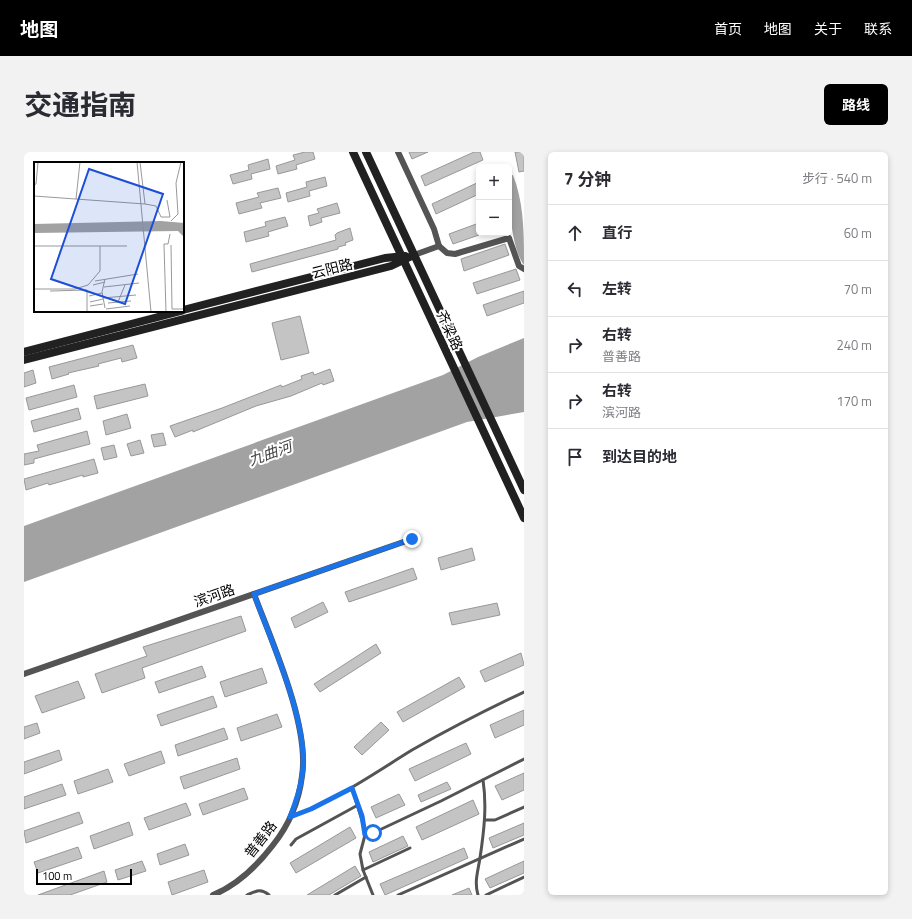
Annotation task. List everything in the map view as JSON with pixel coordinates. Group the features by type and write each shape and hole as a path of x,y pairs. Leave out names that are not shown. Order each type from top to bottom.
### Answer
{"street":[{"name":"齐梁路","path":"353,152 524,518"},
{"name":"齐梁路","path":"366,152 524,490"},
{"path":"398,152 434,229 439,246 447,253 455,254 509,238 518,266 524,269"},
{"path":"414,255 439,246"},
{"name":"云阳路","path":"184,310 385,258 402,258 414,255"},
{"name":"云阳路","path":"24,360 391,266 402,258"},
{"name":"云阳路","path":"24,352 178,312"},
{"name":"滨河路","path":"24,674 412,539"},
{"name":"普善路","path":"213,895 244,876 264,857 285,830 303,775 302,748 297,717 290,692 254,594"}],"lane":[{"path":"290,817 311,809 352,788 456,725 524,692"},
{"path":"365,835 373,833 427,808 524,759"},
{"path":"478,895 476,884 485,820 486,800 484,780"},
{"path":"352,788 364,827 365,835 360,854 363,870 373,895"},
{"path":"290,845 296,839 358,805"},
{"path":"485,820 495,820 524,807"},
{"path":"398,895 524,839"},
{"path":"363,870 410,848"},
{"path":"335,895 366,877"},
{"path":"486,895 524,878"},
{"path":"247,895 258,890 264,891 269,895"}],"water":[{"path":"512,175 517,186 521,208 524,265 519,257 512,228"},
{"name":"九曲河","path":"524,338 524,412 467,422 24,582 24,526 443,375 478,357"}],"building":[{"path":"313,152 315,159 296,165 297,169 278,174 276,166 295,160 293,155"},
{"path":"409,152 428,152 412,159"},
{"path":"474,152 480,152 483,160 425,186 421,176"},
{"path":"515,152 524,152 524,171 519,172"},
{"path":"268,159 270,169 251,174 252,179 233,184 230,175 249,170 248,165"},
{"path":"325,177 327,186 309,191 310,196 288,202 286,193 307,187 306,182"},
{"path":"476,183 476,195 436,214 432,204"},
{"path":"278,188 281,198 260,203 262,208 239,214 236,203 259,197 257,193"},
{"path":"337,203 340,213 321,218 322,222 310,226 308,216 319,213 317,209"},
{"path":"285,217 288,226 268,232 269,236 246,242 244,232 266,226 265,222"},
{"path":"476,224 476,236 453,244 449,234"},
{"path":"350,228 353,240 345,243 346,245 338,247 338,249 252,272 250,264 336,240 335,235 337,233"},
{"path":"505,244 509,255 464,271 461,259"},
{"path":"516,269 520,280 477,294 473,283"},
{"path":"524,291 524,303 487,316 483,305"},
{"path":"300,316 309,353 281,360 272,323"},
{"path":"133,345 137,358 122,362 121,358 98,364 99,366 68,373 69,374 52,379 49,367"},
{"path":"330,369 334,381 323,385 322,383 291,396 256,406 193,432 193,430 175,437 170,426 281,385 282,387 302,379 301,376 313,372 314,375"},
{"path":"33,370 36,383 24,387 24,373"},
{"path":"145,384 148,396 97,409 94,396"},
{"path":"74,385 77,397 29,410 26,398"},
{"path":"78,408 81,419 34,432 31,421"},
{"path":"127,414 131,428 106,435 103,421"},
{"path":"87,431 90,444 34,459 34,463 24,465 24,454 39,451 37,445"},
{"path":"163,433 166,445 154,447 151,435"},
{"path":"140,440 144,453 131,456 127,444"},
{"path":"114,445 117,457 104,460 101,448"},
{"path":"94,459 98,473 83,477 83,475 49,485 48,483 26,490 24,479"},
{"path":"472,548 475,560 441,570 438,558"},
{"path":"413,568 417,579 349,602 345,592"},
{"path":"323,602 328,612 295,628 291,618"},
{"path":"497,603 500,615 452,625 449,613"},
{"path":"241,616 246,631 142,668 145,678 102,693 95,674 147,656 143,647"},
{"path":"376,644 381,653 320,692 314,684"},
{"path":"521,653 524,665 485,682 480,671"},
{"path":"202,666 206,677 159,693 155,682"},
{"path":"262,668 267,683 225,697 220,682"},
{"path":"459,677 465,687 403,722 397,712"},
{"path":"78,681 85,698 42,713 35,696"},
{"path":"213,696 217,707 161,726 157,715"},
{"path":"524,710 524,725 495,738 490,725"},
{"path":"277,714 282,727 241,741 237,728"},
{"path":"381,722 389,730 362,755 354,747"},
{"path":"37,723 40,733 24,739 24,727"},
{"path":"224,728 228,739 178,756 175,745"},
{"path":"466,743 471,754 415,781 409,769"},
{"path":"59,750 62,760 24,774 24,762"},
{"path":"161,751 165,763 129,776 124,764"},
{"path":"237,758 240,769 184,789 180,777"},
{"path":"108,769 113,782 78,794 74,781"},
{"path":"524,773 524,790 502,800 495,786"},
{"path":"447,782 451,789 421,802 418,795"},
{"path":"62,784 66,795 24,809 24,797"},
{"path":"244,788 248,799 203,815 199,804"},
{"path":"399,794 405,805 376,818 371,807"},
{"path":"473,800 479,814 422,840 416,827"},
{"path":"186,803 191,815 149,830 144,818"},
{"path":"79,812 83,823 26,843 24,831"},
{"path":"129,822 133,835 94,849 90,836"},
{"path":"524,823 524,835 493,848 489,838"},
{"path":"350,827 356,838 296,873 290,863"},
{"path":"403,836 408,846 373,862 369,852"},
{"path":"185,844 189,855 160,865 157,854"},
{"path":"78,847 82,858 38,873 34,862"},
{"path":"464,848 468,858 385,895 380,884"},
{"path":"142,861 146,871 118,880 115,870"},
{"path":"524,861 524,873 490,888 485,879"},
{"path":"355,866 361,876 329,895 307,895"},
{"path":"204,870 208,882 172,895 168,882"},
{"path":"104,871 107,882 70,895 38,895"},
{"path":"469,888 472,895 452,895"}],"route":[{"path":"373,833 365,835 362,816 352,788 311,809 290,817 303,775 302,748 297,717 290,692 254,594 412,539"}]}
